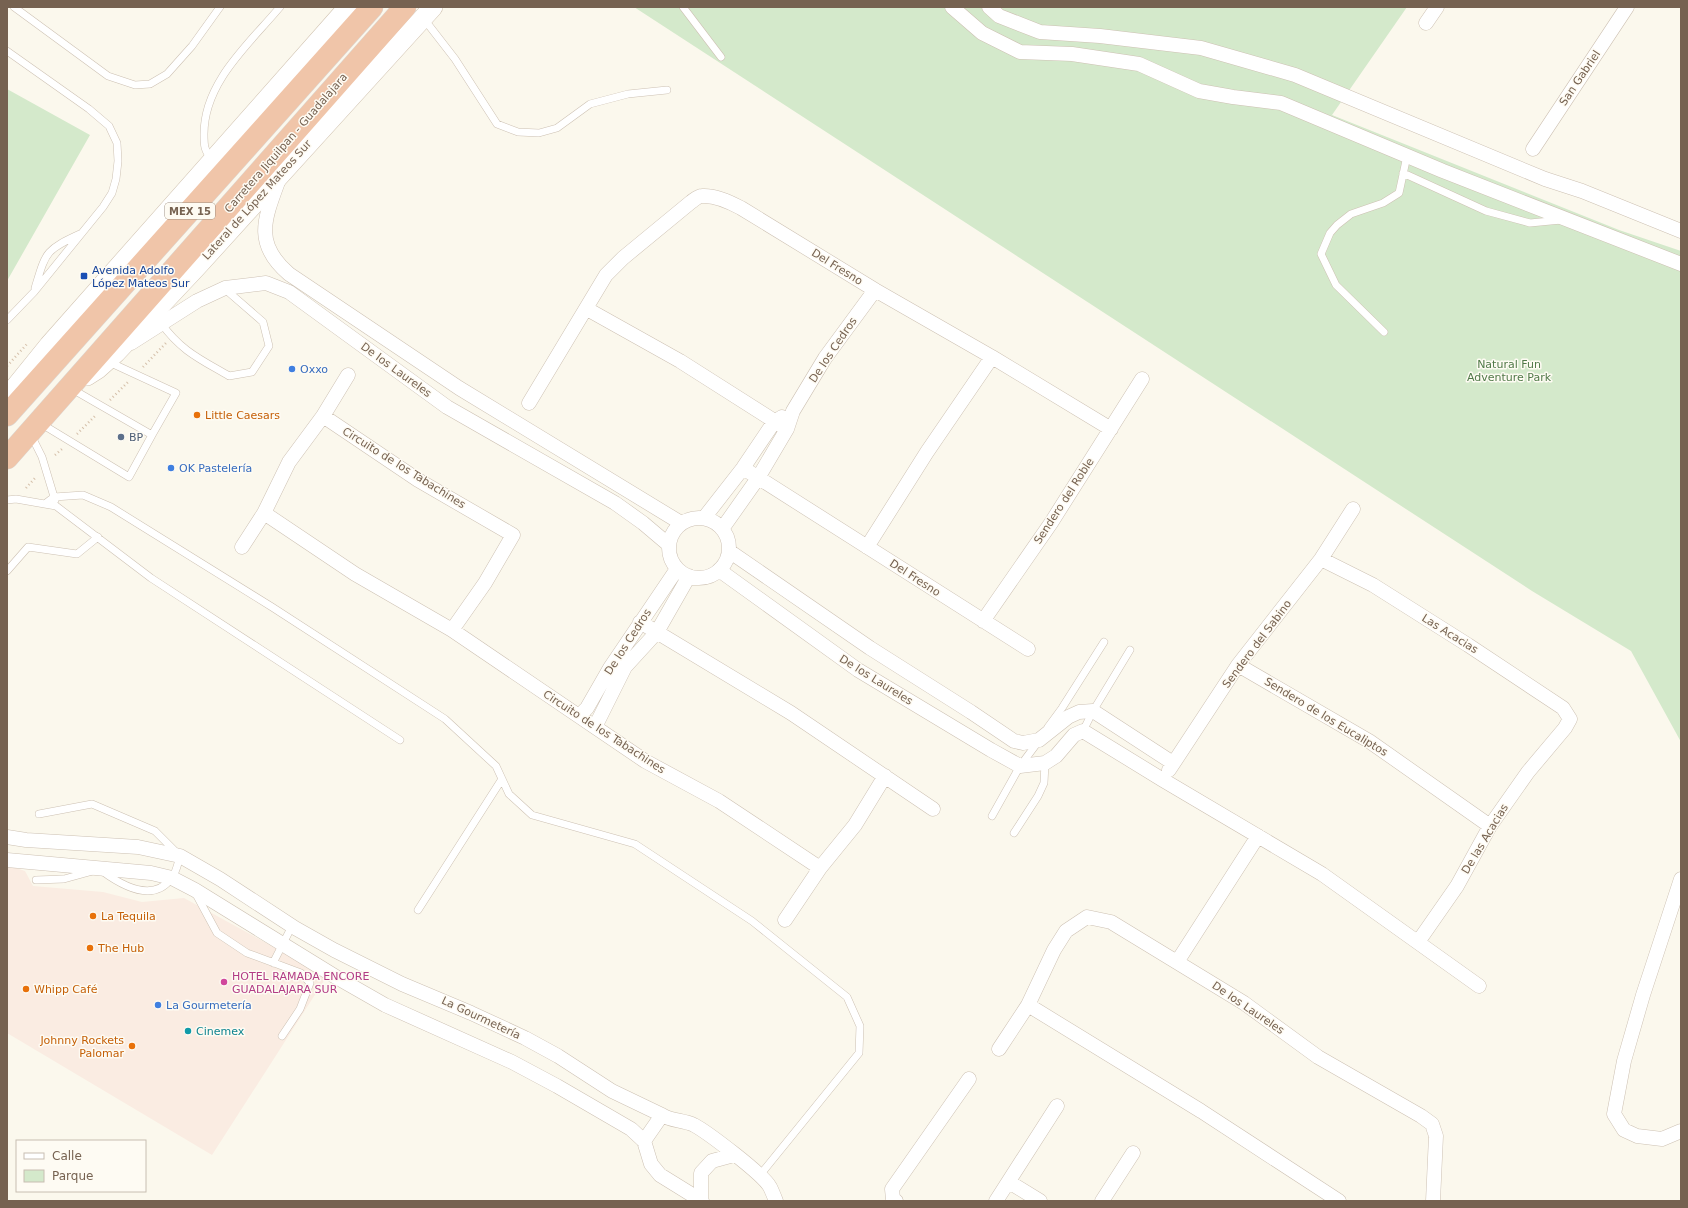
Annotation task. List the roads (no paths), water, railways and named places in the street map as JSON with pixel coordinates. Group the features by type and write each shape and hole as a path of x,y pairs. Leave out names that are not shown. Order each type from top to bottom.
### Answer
{"highway":[{"name":"MEX 15","path":"7,415 372,7"},
{"name":"Carretera Jiquilpan - Guadalajara","path":"7,458 71,385 421,11"}],"street":[{"path":"7,397 50,345 348,7"},
{"path":"952,7 982,33 1020,52 1072,54 1139,64 1199,91 1233,97 1281,102 1407,156 1681,264"},
{"path":"989,7 999,16 1040,32 1100,36 1201,48 1294,75 1545,179 1582,191 1681,231"},
{"path":"1426,23 1437,7"},
{"name":"San Gabriel","path":"1533,149 1627,7"},
{"name":"Lateral de López Mateos Sur","path":"71,385 86,377 158,318 421,11"},
{"name":"De los Laureles","path":"280,176 267,212 265,228 267,244 277,264 289,274 459,388 681,523"},
{"name":"Del Fresno","path":"529,403 606,276 623,258 691,202 701,196 722,200 741,208 875,290 992,357 1111,429"},
{"path":"281,289 289,274"},
{"name":"De los Laureles","path":"158,318 225,288 266,283 289,292 447,407 615,503 643,523 669,545"},
{"name":"De los Cedros","path":"722,529 758,478 787,429 793,411 825,358 875,290"},
{"path":"586,309 680,361 787,429"},
{"path":"355,340 366,325"},
{"path":"867,547 927,452 992,357"},
{"path":"242,547 264,513 289,462 323,416 348,375"},
{"name":"Sendero del Roble","path":"983,621 1051,523 1142,379"},
{"path":"447,407 459,388"},
{"name":"De los Cedros","path":"704,518 743,468 774,422 793,411"},
{"name":"Circuito de los Tabachines","path":"323,416 418,480 513,535 485,583 452,630"},
{"name":"Del Fresno","path":"743,468 1028,649"},
{"name":"Sendero del Sabino","path":"1163,780 1238,665 1321,560 1353,509"},
{"name":"Circuito de los Tabachines","path":"264,513 355,574 452,630 645,760 719,800 820,868"},
{"path":"692,518 704,518 715,523 722,529 728,540 729,551 724,565 719,570 701,578 689,576 677,569 671,558 669,545 672,534 681,523 692,518"},
{"path":"729,551 870,648 1014,741 1023,743 1038,740 1068,717 1079,712 1093,711 1174,763"},
{"name":"Las Acacias","path":"1321,560 1373,585 1468,645 1563,708 1570,719"},
{"name":"De los Cedros","path":"579,716 587,708 610,668 677,569"},
{"name":"De los Laureles","path":"719,570 858,670 1020,766"},
{"name":"De los Cedros","path":"595,727 625,667 657,632 689,576"},
{"path":"640,622 791,713 934,809"},
{"name":"Sendero de los Eucaliptos","path":"1238,665 1369,741 1490,826"},
{"name":"De las Acacias","path":"1418,942 1457,886 1490,826 1528,772 1565,728 1570,719"},
{"path":"1020,766 1044,763 1056,756 1074,735 1083,731 1322,874 1479,986"},
{"path":"785,920 820,868 856,825 885,776"},
{"path":"1177,962 1258,836"},
{"name":"La Gourmetería","path":"7,837 26,840 138,848 180,856 220,879 292,926 334,950 388,977 525,1038 558,1056 612,1091 668,1119 683,1120 696,1126 760,1175 770,1186 776,1201"},
{"path":"7,860 151,873 172,878 342,981 385,1005 512,1062 631,1128 644,1141 651,1164 660,1175 701,1201"},
{"path":"1681,880 1643,995 1624,1061 1614,1114 1624,1130 1637,1136 1662,1139 1681,1131"},
{"name":"De los Laureles","path":"999,1049 1028,1005 1066,931 1086,917 1111,922 1244,1003 1318,1057 1421,1116 1432,1124 1436,1136 1434,1201"},
{"path":"1028,1005 1201,1111 1339,1201"},
{"path":"896,1201 893,1199 892,1189 969,1079"},
{"path":"996,1201 1057,1106"},
{"path":"644,1141 662,1115"},
{"path":"1102,1201 1133,1153"},
{"path":"701,1201 701,1173 712,1161 734,1155"},
{"path":"1009,1182 1040,1201"}],"lane":[{"path":"14,7 108,76 135,85 150,84 167,74 192,46 220,7"},
{"path":"213,160 207,155 204,149 204,127 213,94 223,73 280,7"},
{"path":"683,7 721,57"},
{"path":"421,11 455,59 497,124 518,132 539,133 557,128 590,104 628,94 667,90"},
{"path":"7,51 89,109 109,126 117,143 118,160 116,179 112,193 103,208 34,292 7,320"},
{"path":"1384,332 1336,285 1322,254 1330,234 1337,225 1351,214 1383,203 1399,193 1407,156"},
{"path":"1403,173 1486,211 1530,223 1566,219"},
{"path":"34,292 43,261 49,251 56,245 82,233"},
{"path":"158,318 172,337 188,352 229,376 252,372 269,346 263,322 225,288"},
{"path":"34,427 70,441 129,477 176,393 135,374 111,357"},
{"path":"71,385 103,407 152,435"},
{"path":"34,427 56,506"},
{"path":"46,503 54,497 83,495 111,507 272,607 445,719 496,766 509,794 532,815 635,844 752,921 846,997 860,1026 859,1053 760,1175"},
{"path":"7,500 16,499 46,503 56,506 151,578 400,740"},
{"path":"7,570 28,547 77,554 98,537"},
{"path":"992,816 1020,766 1062,708 1104,642"},
{"path":"1083,731 1093,711 1130,650"},
{"path":"1014,833 1038,796 1044,783 1044,763"},
{"path":"418,910 502,778"},
{"path":"39,814 92,804 155,831 180,856 172,878"},
{"path":"36,880 64,879 79,876 99,869"},
{"path":"194,890 217,933 247,953 301,973 310,983 300,1009 282,1036"},
{"path":"273,962 292,926"}],"place":[{"name":"Avenida Adolfo López Mateos Sur","path":"84,276"},
{"name":"Oxxo","path":"292,369"},
{"name":"Little Caesars","path":"197,415"},
{"name":"BP","path":"121,437"},
{"name":"OK Pastelería","path":"171,468"},
{"name":"La Tequila","path":"93,916"},
{"name":"The Hub","path":"90,948"},
{"name":"HOTEL RAMADA ENCORE GUADALAJARA SUR","path":"224,982"},
{"name":"Whipp Café","path":"26,989"},
{"name":"La Gourmetería","path":"158,1005"},
{"name":"Cinemex","path":"188,1031"},
{"name":"Johnny Rockets Palomar","path":"132,1046"}],"park label":[{"name":"Natural Fun Adventure Park","path":"1509,370"}]}
